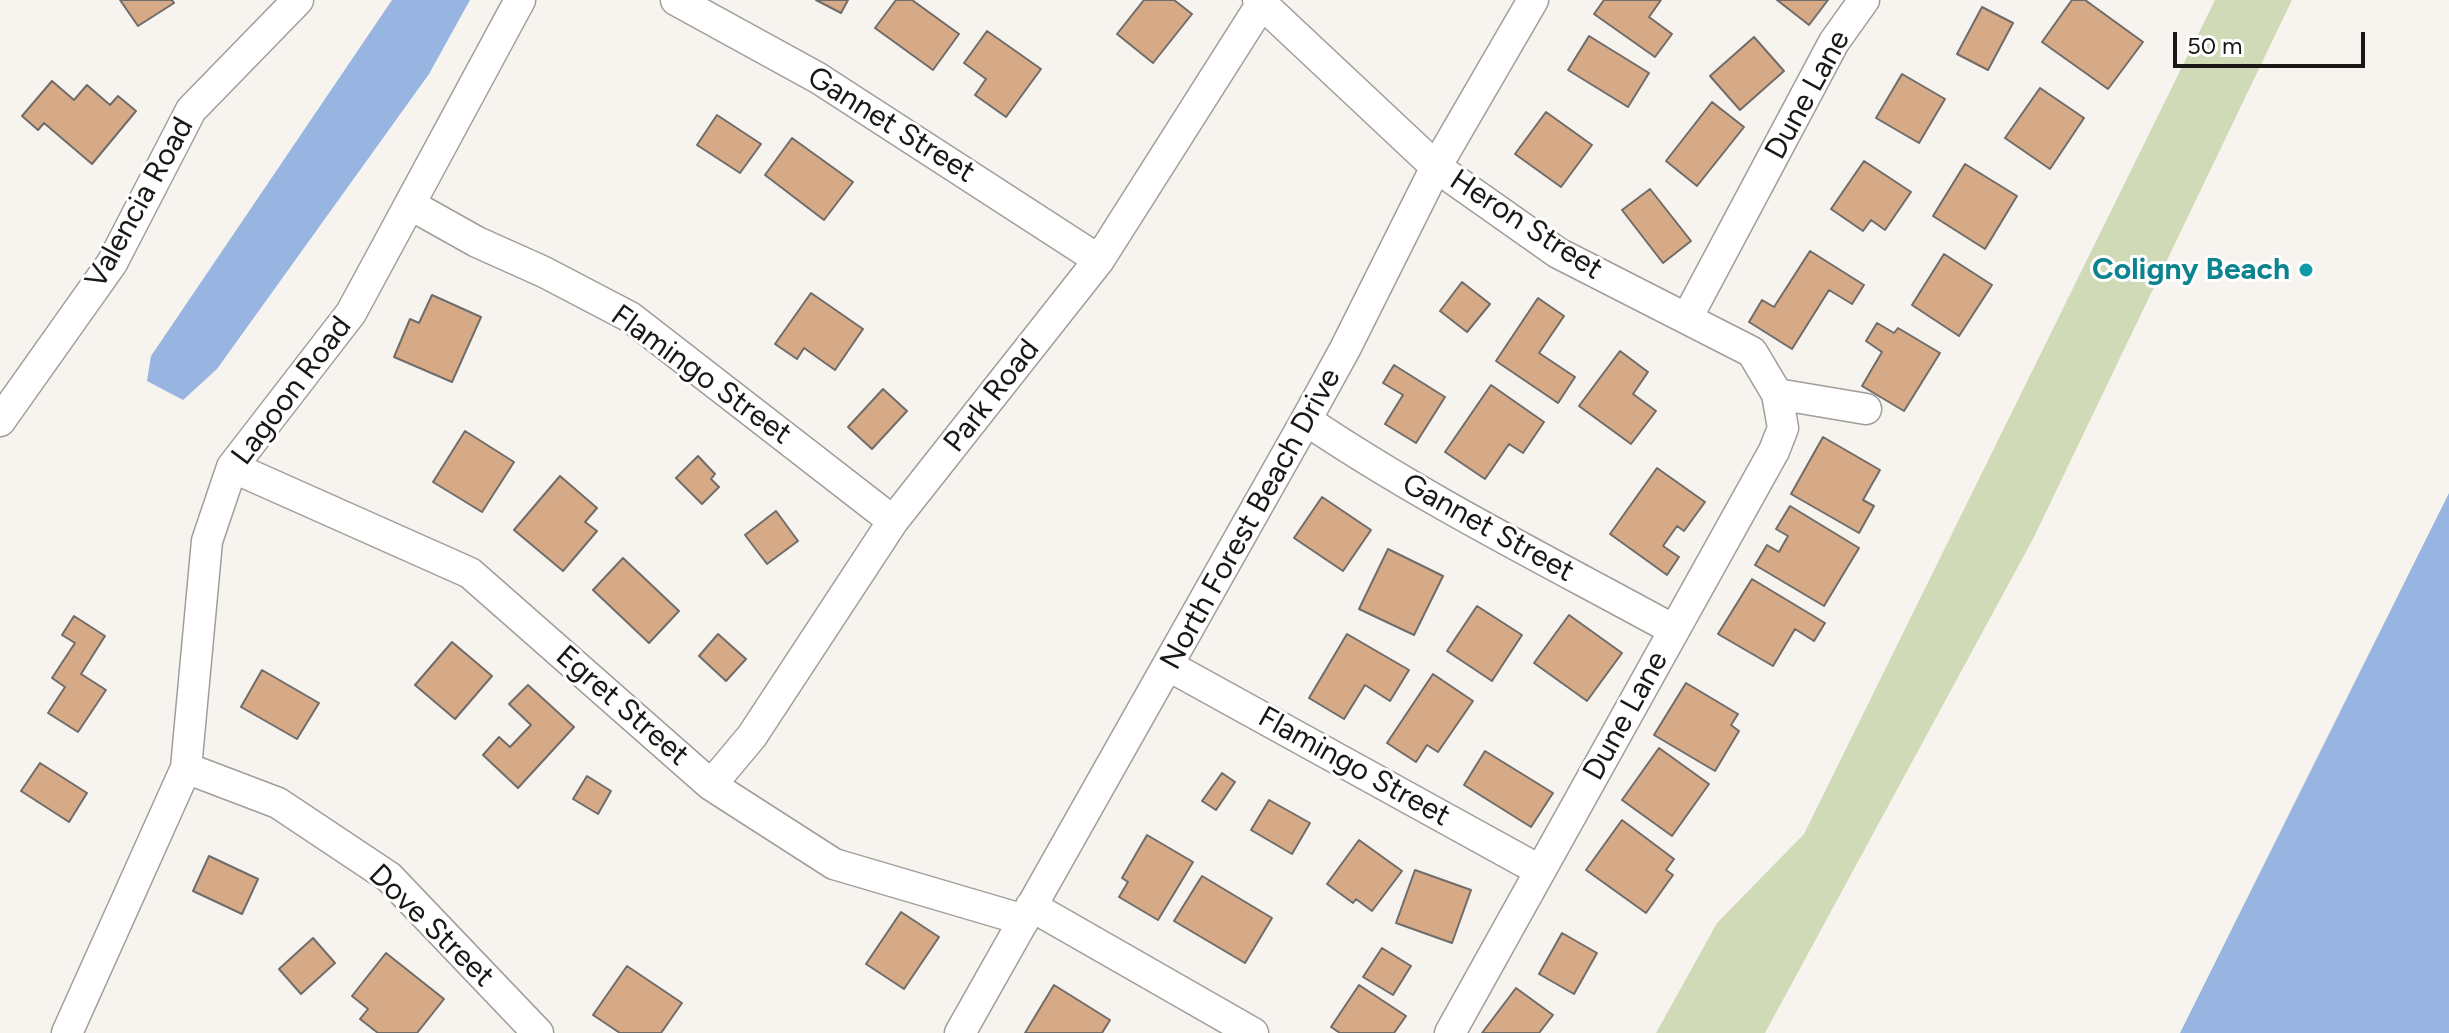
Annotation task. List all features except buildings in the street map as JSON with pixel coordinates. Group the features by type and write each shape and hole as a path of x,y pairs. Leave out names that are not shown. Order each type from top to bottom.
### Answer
{"street":[{"name":"Valencia Road","path":"0,421 112,263 191,110 298,0"},
{"name":"Lagoon Road","path":"67,1033 186,768 207,541 232,467 351,313 520,0"},
{"name":"Gannet Street","path":"676,0 818,78 1099,260"},
{"name":"North Forest Beach Drive","path":"960,1033 1306,420 1436,167 1533,0"},
{"name":"Dune Lane","path":"1687,318 1834,42 1864,0"},
{"name":"Park Road","path":"711,785 752,736 893,521 1099,260 1261,1"},
{"name":"Heron Street","path":"1261,1 1436,167 1558,253 1752,352 1777,394"},
{"name":"Flamingo Street","path":"411,205 477,242 544,272 630,317 893,521"},
{"name":"Dune Lane","path":"1450,1033 1774,451 1783,428 1777,394"},
{"path":"1777,394 1866,409"},
{"name":"Gannet Street","path":"1306,420 1353,452 1458,512 1674,630"},
{"name":"Egret Street","path":"232,467 470,573 711,785 834,864 1014,917 1027,914 1253,1033"},
{"name":"Flamingo Street","path":"1169,666 1539,870"},
{"name":"Dove Street","path":"186,768 278,803 389,877 538,1033"}],"green space":[{"path":"2215,0 2292,0 2033,539 1765,1033 1656,1033 1717,923 1804,834"}],"water":[{"path":"392,0 470,0 429,74 217,369 183,400 147,381 151,356"},
{"path":"2449,493 2449,1033 2180,1033"}],"place":[{"name":"Coligny Beach","path":"2306,270"}]}
